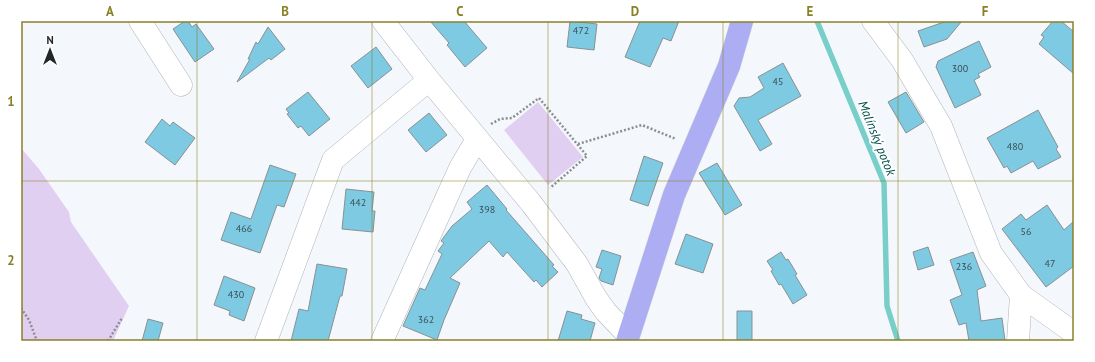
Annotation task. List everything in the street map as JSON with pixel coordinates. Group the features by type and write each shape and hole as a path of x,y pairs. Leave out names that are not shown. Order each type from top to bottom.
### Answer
{"main road":[{"path":"627,338 674,196 729,66 742,21"}],"street":[{"path":"140,21 181,85"},
{"path":"383,21 577,264 596,298 627,338"},
{"path":"873,21 902,60 941,126 991,253 1021,295 1074,333"},
{"path":"266,341 333,160 429,80"},
{"path":"382,341 460,168 476,138"},
{"path":"1018,341 1021,295"}],"path":[{"path":"476,138 489,125 496,121 512,118 539,98 587,156 550,188"},
{"path":"578,144 642,125 677,139"},
{"path":"21,308 29,320 37,341"},
{"path":"108,341 122,318"}],"shaded area":[{"path":"538,102 583,157 548,185 504,130"},
{"path":"21,148 39,169 69,212 71,222 129,306 113,341 21,341"}],"building":[{"path":"185,21 188,21 192,27 196,24 214,49 195,62 173,29"},
{"path":"430,21 464,21 487,48 465,67 447,45 449,43"},
{"path":"570,21 597,24 594,50 567,47"},
{"path":"640,21 679,21 671,41 663,38 650,67 625,57"},
{"path":"947,21 962,21 947,39 924,47 918,31"},
{"path":"1053,21 1061,21 1074,32 1074,74 1039,44 1044,37 1041,35"},
{"path":"268,27 285,49 271,60 269,58 237,82 250,59 248,59 256,42 258,44"},
{"path":"979,41 991,67 978,74 980,77 974,80 981,95 955,108 936,67 938,61"},
{"path":"376,47 392,69 368,88 351,66"},
{"path":"783,63 801,96 758,120 772,144 760,151 734,106 739,98 750,97 764,88 758,77"},
{"path":"308,92 330,119 309,136 301,126 298,128 287,114 289,113 286,109"},
{"path":"906,92 924,122 906,133 888,102"},
{"path":"1038,110 1058,147 1056,149 1061,157 1038,169 1033,161 1011,173 1007,166 1004,168 987,138"},
{"path":"429,113 447,135 426,152 408,130"},
{"path":"162,119 170,126 173,122 195,138 175,165 145,142"},
{"path":"644,156 663,163 648,206 630,200"},
{"path":"717,163 742,205 725,215 699,173"},
{"path":"270,165 296,174 284,207 277,205 260,253 221,240 231,212 251,219"},
{"path":"487,185 507,209 506,210 554,265 552,266 558,272 542,287 536,280 534,282 507,252 503,257 489,241 450,278 460,283 437,340 403,326 420,288 425,290 442,254 438,251 444,243 441,241 452,226 472,209 467,202"},
{"path":"346,189 374,192 372,211 375,211 373,232 342,229"},
{"path":"1047,205 1064,230 1074,221 1074,266 1046,287 1002,229 1021,214 1026,220"},
{"path":"686,234 713,244 703,273 675,264"},
{"path":"928,247 934,265 918,270 913,252"},
{"path":"602,250 621,256 613,285 601,281 599,278 602,269 596,267"},
{"path":"781,252 786,260 788,259 797,274 795,275 807,295 793,304 781,284 779,285 771,271 773,270 767,261"},
{"path":"973,252 986,286 977,290 981,321 1002,318 1005,341 969,341 966,323 959,325 950,300 962,295 950,260"},
{"path":"317,264 347,269 342,296 340,296 328,341 291,341 299,309 308,311"},
{"path":"224,276 255,288 244,321 229,315 230,311 214,305"},
{"path":"567,311 582,315 581,319 595,323 590,341 558,341"},
{"path":"737,311 752,311 752,341 737,341"},
{"path":"148,319 163,323 158,341 142,341"}],"waterway":[{"name":"Malínský potok","path":"817,21 884,183 887,306 898,341"}]}
